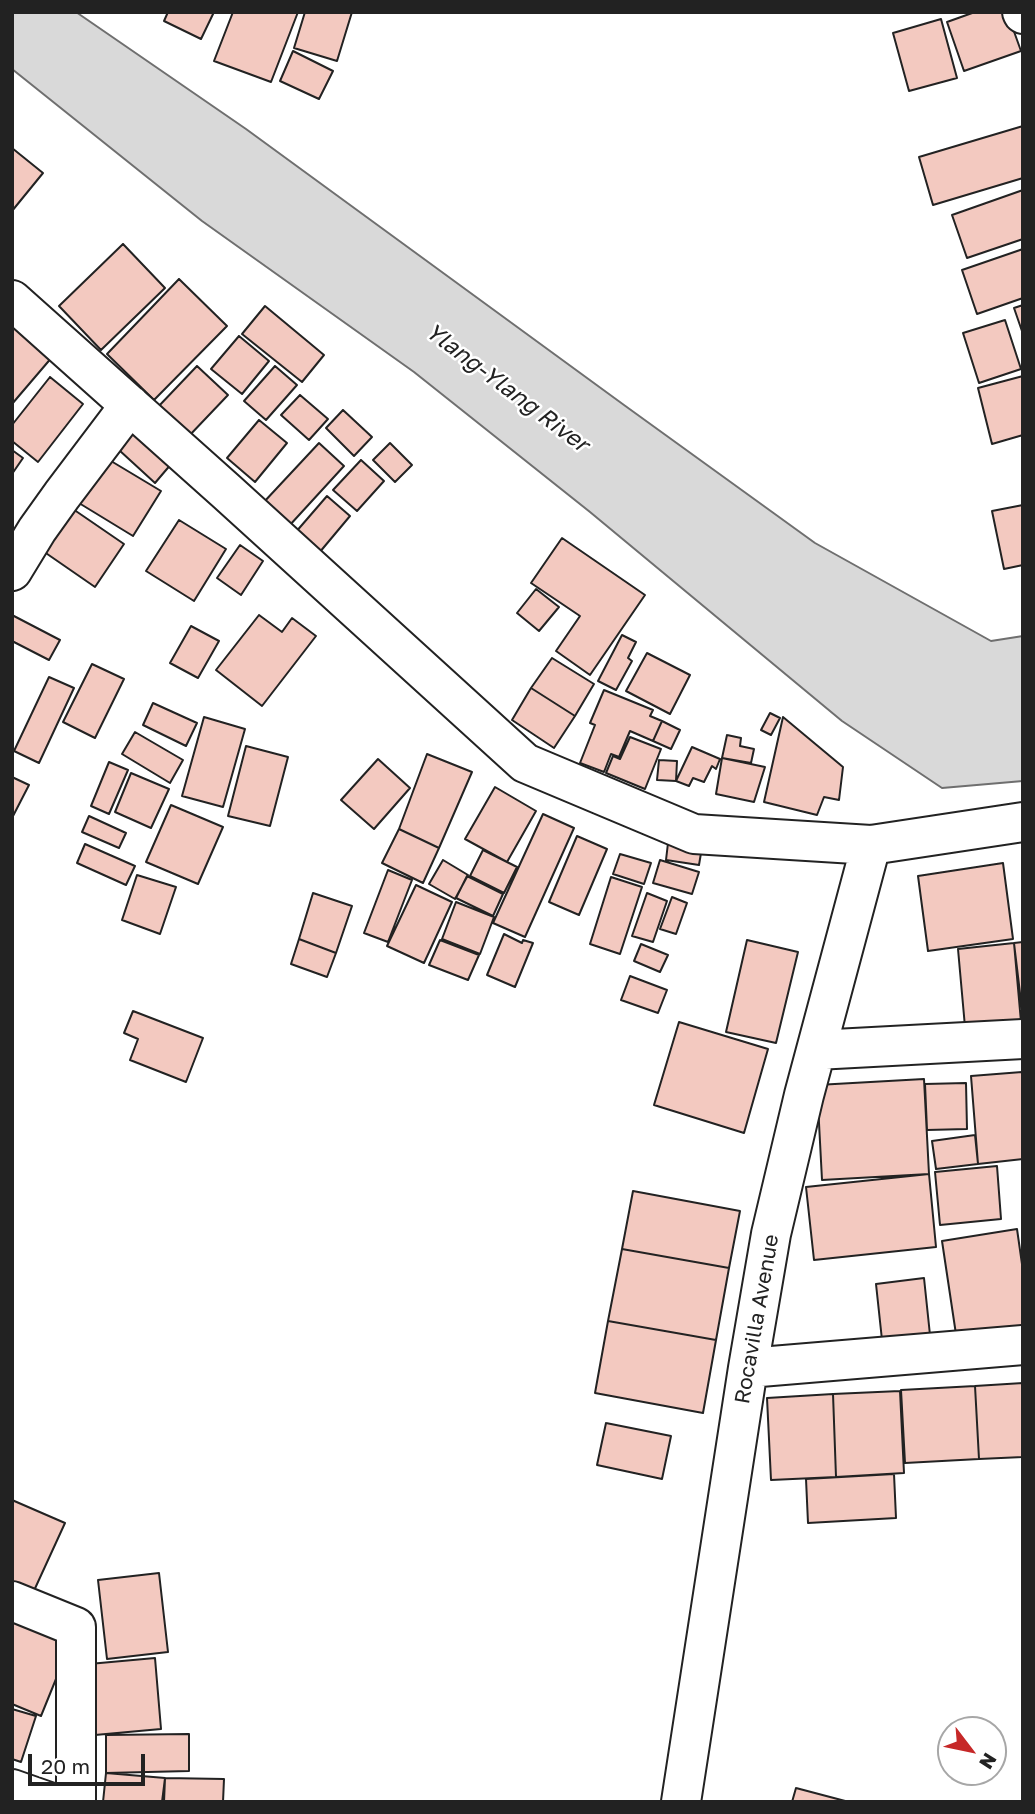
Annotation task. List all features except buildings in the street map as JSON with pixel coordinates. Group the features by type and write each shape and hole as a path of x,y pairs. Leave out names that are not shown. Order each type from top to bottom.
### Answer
{"street":[{"path":"12,300 525,763 694,834 871,845 1023,822"},
{"path":"12,570 56,504 130,405"},
{"name":"Rocavilla Avenue","path":"681,1802 771,1234 816,1050 871,845"},
{"path":"816,1050 1023,1039"},
{"path":"748,1368 1023,1345"},
{"path":"12,1601 76,1627 76,1802"},
{"path":"12,1789 49,1802"}],"water":[{"name":"Ylang-Ylang River","path":"12,12 76,12 246,129 815,543 991,641 1023,636 1023,781 942,788 842,721 590,512 414,372 202,221 12,69"}]}
